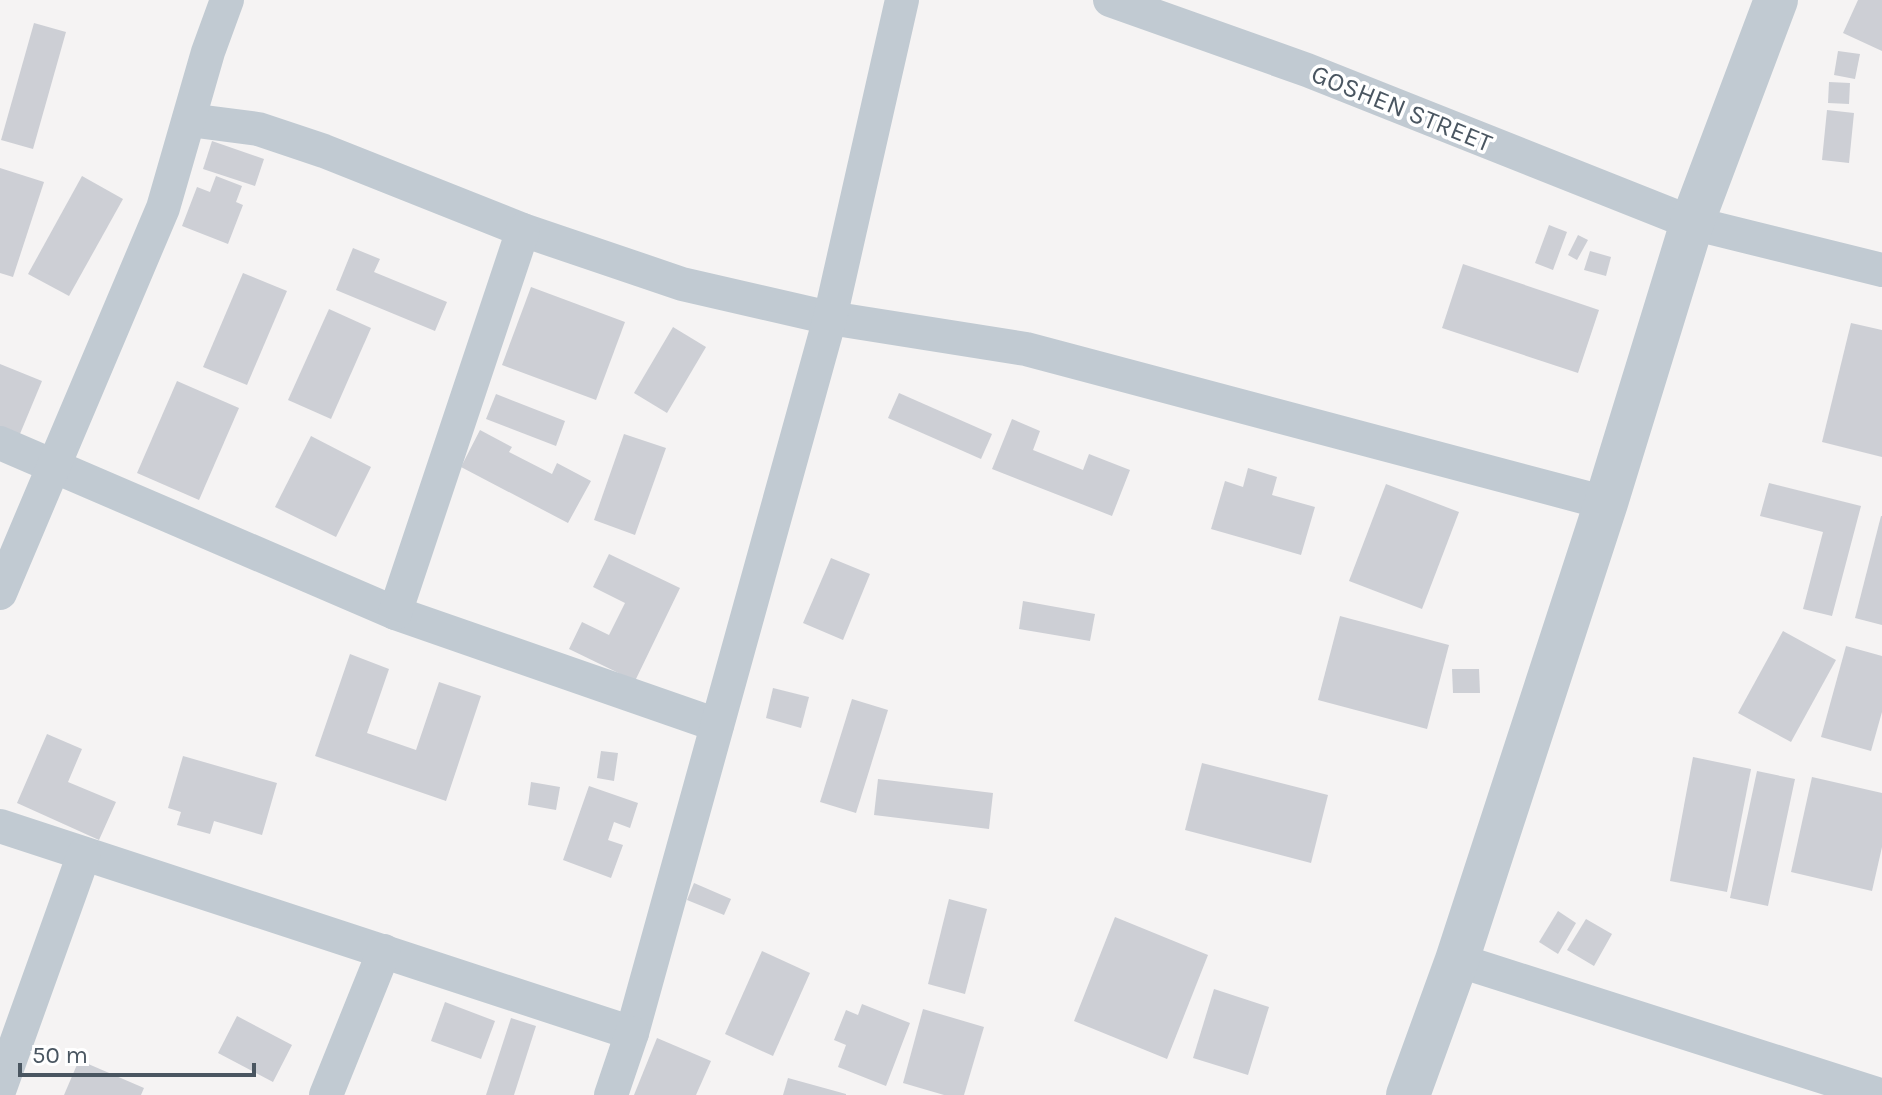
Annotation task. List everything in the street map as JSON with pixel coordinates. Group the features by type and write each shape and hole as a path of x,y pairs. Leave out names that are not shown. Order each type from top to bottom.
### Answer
{"street":[{"path":"0,593 163,208 208,52 227,0"},
{"path":"611,1095 632,1033 830,318 902,0"},
{"name":"GOSHEN STREET","path":"1110,0 1307,70 1692,223 1882,270"},
{"path":"1408,1095 1457,960 1606,503 1692,223 1776,0"},
{"path":"189,120 258,129 324,151 523,230 682,284 830,318 1026,349 1606,503"},
{"path":"395,613 523,230"},
{"path":"0,443 395,613 717,725"},
{"path":"0,826 632,1033"},
{"path":"0,1088 84,854"},
{"path":"326,1095 384,951"},
{"path":"1457,960 1880,1095"}],"building":[{"path":"1858,0 1882,0 1882,51 1843,33"},
{"path":"34,23 66,32 33,149 1,140"},
{"path":"1838,51 1860,54 1855,79 1834,75"},
{"path":"1829,82 1850,83 1849,104 1828,103"},
{"path":"1827,110 1854,113 1849,163 1822,160"},
{"path":"212,141 264,159 255,186 203,169"},
{"path":"0,168 44,182 13,277 0,273"},
{"path":"82,176 123,199 69,296 28,274"},
{"path":"216,176 242,186 236,202 243,205 228,244 182,226 197,187 210,192"},
{"path":"1549,225 1567,232 1553,270 1535,263"},
{"path":"1578,235 1588,240 1577,260 1568,255"},
{"path":"353,248 380,259 374,272 447,302 435,331 336,290"},
{"path":"1590,251 1611,257 1606,276 1584,270"},
{"path":"1463,264 1599,310 1578,373 1442,328"},
{"path":"243,273 287,291 247,385 203,367"},
{"path":"531,287 625,322 596,400 502,365"},
{"path":"329,309 371,328 331,419 288,400"},
{"path":"1851,323 1882,330 1882,457 1822,442"},
{"path":"673,327 706,347 667,413 634,393"},
{"path":"0,364 42,381 17,441 0,434"},
{"path":"177,381 239,408 199,500 137,473"},
{"path":"899,393 992,434 981,459 888,418"},
{"path":"496,394 565,421 556,446 486,419"},
{"path":"1012,419 1040,431 1033,450 1083,470 1089,454 1130,470 1112,516 992,469"},
{"path":"480,430 512,447 509,452 552,474 557,463 591,481 568,523 461,467"},
{"path":"624,434 666,448 635,535 594,520"},
{"path":"311,436 371,467 336,537 275,507"},
{"path":"1248,468 1277,477 1272,495 1315,507 1301,555 1211,529 1225,481 1243,487"},
{"path":"1769,483 1861,506 1832,616 1803,609 1823,532 1760,516"},
{"path":"1386,484 1459,512 1422,609 1349,581"},
{"path":"1882,516 1882,625 1855,618"},
{"path":"609,554 680,588 635,681 569,649 582,622 609,635 625,603 593,587"},
{"path":"831,558 870,574 843,640 803,623"},
{"path":"1023,601 1095,614 1090,641 1019,629"},
{"path":"1340,616 1449,645 1427,729 1318,700"},
{"path":"1783,631 1836,660 1791,742 1738,713"},
{"path":"1846,646 1882,656 1882,712 1871,751 1821,737"},
{"path":"350,654 389,669 367,733 416,750 439,682 481,696 446,801 315,756"},
{"path":"1452,669 1479,669 1480,693 1453,693"},
{"path":"773,688 809,697 801,728 766,718"},
{"path":"852,699 888,710 856,813 820,802"},
{"path":"47,734 82,749 68,782 116,802 99,840 17,803"},
{"path":"601,751 618,753 614,781 597,778"},
{"path":"183,756 277,783 262,835 214,821 210,834 177,825 181,812 168,808"},
{"path":"1693,757 1751,769 1727,892 1670,881"},
{"path":"1202,763 1328,795 1311,863 1185,830"},
{"path":"1757,771 1795,779 1768,906 1730,898"},
{"path":"1812,777 1882,793 1882,847 1872,891 1791,872"},
{"path":"878,779 993,793 989,829 874,815"},
{"path":"531,782 560,787 556,810 528,805"},
{"path":"589,786 638,803 630,828 614,822 608,840 623,845 611,878 563,860"},
{"path":"694,883 731,899 724,915 687,900"},
{"path":"949,899 987,909 965,994 928,984"},
{"path":"1558,911 1576,923 1558,954 1539,942"},
{"path":"1115,917 1208,955 1167,1059 1074,1021"},
{"path":"1586,919 1612,934 1594,966 1567,950"},
{"path":"762,951 810,973 773,1056 725,1034"},
{"path":"1214,989 1269,1007 1248,1075 1193,1058"},
{"path":"445,1002 495,1021 481,1059 431,1041"},
{"path":"862,1004 910,1023 886,1086 838,1067 846,1045 834,1040 846,1010 858,1015"},
{"path":"923,1009 984,1027 964,1095 944,1095 903,1083"},
{"path":"237,1016 292,1045 273,1082 218,1053"},
{"path":"511,1018 536,1026 514,1095 486,1095"},
{"path":"657,1038 711,1061 696,1095 634,1095"},
{"path":"79,1060 144,1088 141,1095 64,1095"},
{"path":"788,1078 846,1094 846,1095 783,1095"}]}
